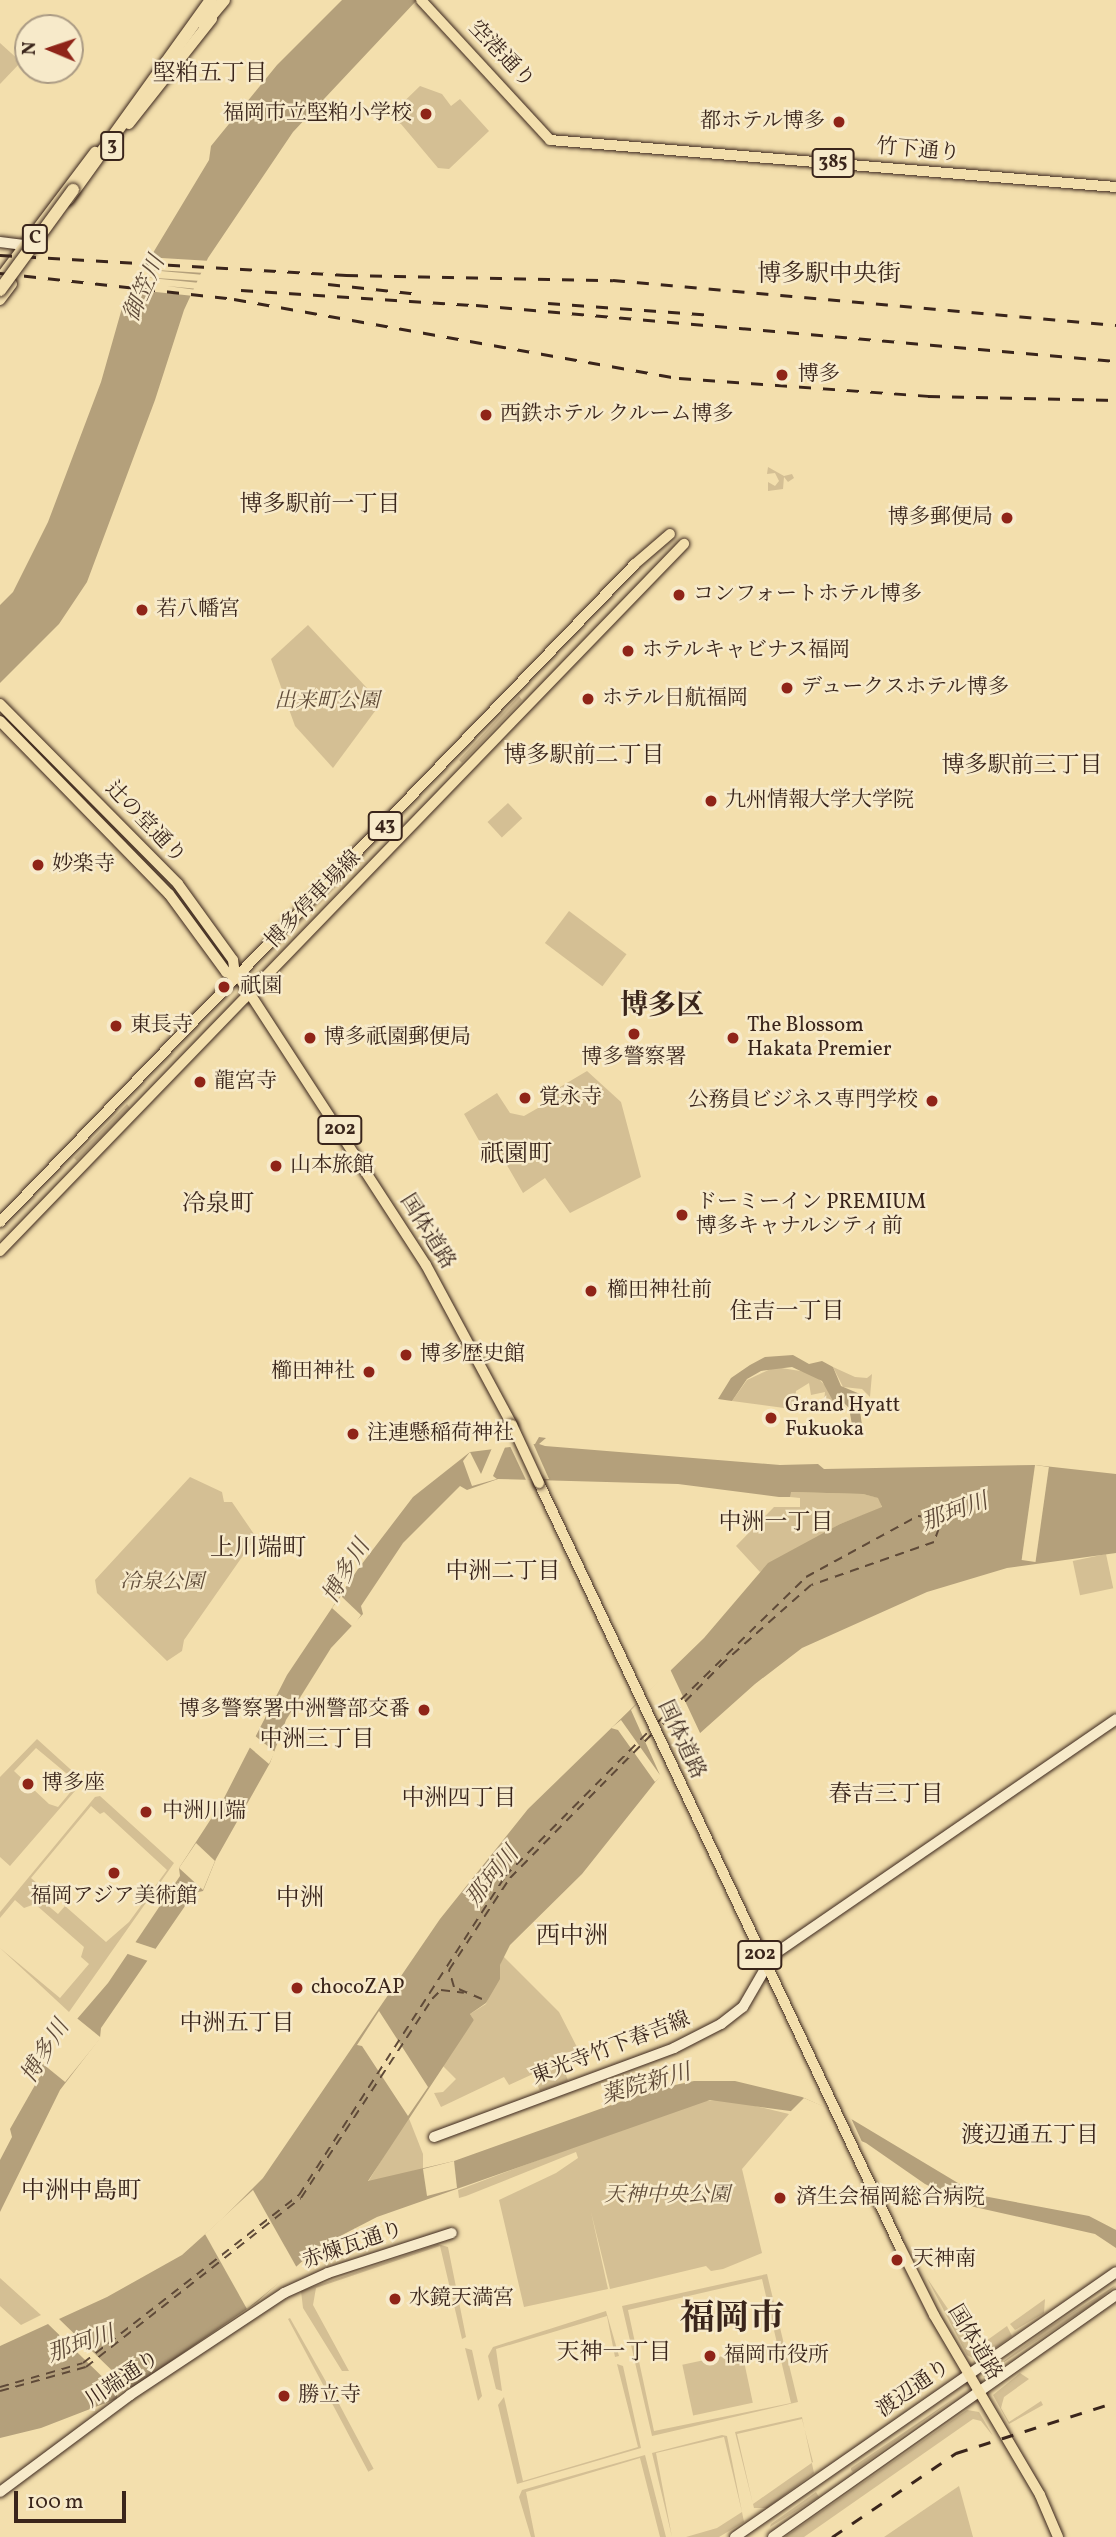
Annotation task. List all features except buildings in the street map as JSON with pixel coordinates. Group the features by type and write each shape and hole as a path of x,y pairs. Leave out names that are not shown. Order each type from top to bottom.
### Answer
{"highway":[{"name":"C","path":"0,291 154,81 209,0"},
{"name":"C","path":"0,291 147,94 209,0"},
{"path":"154,81 224,0"},
{"path":"147,94 224,0"}],"main road":[{"name":"3","path":"0,278 209,0"},
{"name":"3","path":"0,300 64,208 224,0"},
{"name":"空港通り","path":"421,0 550,139"},
{"name":"竹下通り","path":"550,139 1116,187"},
{"path":"0,242 24,245"},
{"name":"博多停車場線","path":"0,1222 626,573 670,534"},
{"name":"博多停車場線","path":"0,1251 250,996 684,544"},
{"name":"辻の堂通り","path":"0,704 178,884 233,960 237,976"},
{"name":"辻の堂通り","path":"0,721 169,894 226,972 237,976"},
{"name":"国体道路","path":"237,976 426,1265 512,1425 765,1967 934,2315 1040,2495 1058,2537"},
{"name":"東光寺竹下春吉線","path":"434,2137 696,2039 743,2007 773,1955 1116,1719"},
{"name":"赤煉瓦通り","path":"269,2302 328,2273 452,2233"},
{"name":"渡辺通り","path":"735,2537 1116,2272"},
{"name":"渡辺通り","path":"773,2537 1116,2295"},
{"name":"川端通り","path":"0,2492 130,2395 142,2391 269,2302"}],"green space":[{"path":"0,43 14,56 14,69 0,84"},
{"path":"420,86 442,94 451,106 460,99 489,131 449,169 438,168 401,124 388,117"},
{"path":"768,467 784,476 792,474 794,478 788,482 784,477 783,489 768,491 768,482 775,486 779,481 775,473 767,474"},
{"name":"出来町公園","path":"308,625 381,703 333,768 295,726 271,659"},
{"path":"519,696 522,700 462,763 459,760"},
{"path":"508,803 522,818 502,837 488,822"},
{"path":"569,911 627,954 602,986 545,943"},
{"path":"587,1071 621,1102 641,1177 570,1213 545,1178 523,1193 501,1155 490,1160 464,1114 497,1093 510,1113 524,1116 552,1100 550,1093"},
{"path":"127,1104 130,1108 77,1161 74,1158"},
{"path":"775,1367 813,1373 847,1408 825,1406 814,1412 732,1401 747,1380","holes":["809,1383 811,1395 825,1392 824,1402 802,1405 801,1399 795,1398 796,1391"]},
{"path":"833,1367 855,1377 867,1378 872,1374 870,1397 862,1389 843,1387"},
{"name":"冷泉公園","path":"190,1477 222,1492 224,1502 232,1502 256,1537 184,1640 182,1651 167,1661 97,1593 95,1580"},
{"path":"790,1492 863,1494 879,1498 882,1508 840,1524 760,1572 736,1546 774,1507 800,1507 800,1498 790,1497"},
{"path":"1106,1554 1113,1588 1080,1595 1073,1561"},
{"path":"37,1739 80,1778 81,1784 10,1866 0,1857 0,1777","holes":["36,1748 78,1783 58,1807 49,1804 14,1771"]},
{"path":"100,1796 174,1863 69,2012 0,1948 60,1998 89,1964 81,1957 84,1947 35,1904 24,1908 15,1900 0,1918 0,1912 95,1797","holes":["91,1806 100,1814 104,1812 167,1870 129,1922 106,1942 65,1906 58,1914 33,1893 39,1885 31,1878"]},
{"path":"503,1956 559,2012 578,2049 560,2057 568,2081 540,2091 533,2074 509,2085 504,2077 441,2107 434,2093 443,2092 456,2079 442,2065 474,2020 470,2014 486,2004"},
{"name":"天神中央公園","path":"726,2099 789,2114 742,2169 762,2253 723,2269 711,2271 706,2266 610,2289 591,2212 608,2289 524,2307 499,2200 556,2173 578,2158 576,2152 466,2196 459,2198 458,2190 694,2102"},
{"path":"408,2116 423,2154 423,2169 368,2182"},
{"path":"438,2244 448,2247 466,2337 462,2339 440,2246 316,2288 313,2305 349,2371 342,2371 303,2308 301,2291"},
{"path":"767,2274 798,2402 652,2436 622,2306","holes":["762,2279 791,2403 654,2431 628,2310"]},
{"path":"0,2278 41,2315 21,2325 0,2306"},
{"path":"927,2278 973,2346 985,2356 976,2360 967,2355"},
{"path":"1116,2285 1096,2302 992,2370 1048,2328"},
{"path":"1045,2299 1044,2313 1015,2330 1010,2324"},
{"path":"606,2311 619,2356 615,2357 607,2316 496,2349 502,2391 496,2389 488,2356 493,2347"},
{"path":"290,2318 333,2394 329,2396 288,2319"},
{"path":"1007,2326 1012,2336 994,2349 979,2346"},
{"path":"465,2348 472,2350 482,2396 478,2401"},
{"path":"742,2352 753,2403 693,2416 682,2365"},
{"path":"617,2364 623,2366 641,2448 517,2484 498,2405 504,2397 523,2481 638,2447"},
{"path":"1020,2373 1029,2379 1004,2397 1001,2408 1009,2422 1041,2401 1043,2405 1009,2424 993,2395"},
{"path":"955,2398 853,2472 851,2470 851,2468"},
{"path":"337,2400 374,2469 368,2472 332,2403"},
{"path":"967,2410 979,2412 993,2436 981,2421 973,2419 804,2537 785,2537"},
{"path":"802,2417 805,2429 802,2419 737,2434 753,2504 735,2432"},
{"path":"727,2436 744,2522 719,2537 686,2537 717,2528 742,2512 724,2437 656,2453 672,2537 652,2453"},
{"path":"645,2455 666,2537 660,2537 640,2458 526,2492 535,2537 531,2537 519,2497 522,2490"},
{"path":"812,2463 814,2473 767,2508 754,2508 753,2504"},
{"path":"959,2486 973,2537 884,2537"},
{"path":"816,2492 819,2497 770,2527 771,2524"}],"water":[{"name":"御笠川","path":"342,0 417,0 293,132 208,258 184,310 155,400 87,582 59,624 0,683 0,605 13,592 48,522 101,382 124,301 209,160 211,146 277,65"},
{"path":"793,1355 809,1364 822,1361 833,1367 841,1386 860,1394 864,1401 860,1411 862,1425 852,1425 849,1408 839,1398 833,1401 822,1381 792,1367 761,1371 747,1379 732,1401 718,1399 731,1378 750,1365 765,1357"},
{"name":"那珂川","path":"539,1437 546,1438 539,1444 545,1446 780,1465 818,1464 824,1469 1035,1465 1116,1474 1116,1553 1007,1568 927,1592 802,1648 755,1684 680,1751 582,1874 510,1945 500,1965 500,1979 486,2003 470,2014 474,2020 368,2181 454,2161 656,2089 694,2081 735,2081 802,2097 853,2120 978,2195 1089,2216 1116,2230 1116,2248 1095,2234 970,2206 925,2184 866,2143 790,2111 710,2100 377,2217 317,2248 257,2302 116,2399 41,2428 0,2438 0,2346 107,2297 182,2255 222,2219 263,2178 440,1919 528,1809 704,1638 768,1563 840,1524 882,1507 878,1498 863,1494 791,1492 790,1497 779,1497 678,1484 498,1479 467,1490 460,1486 403,1543 361,1606 363,1614 331,1648 286,1720 270,1763 216,1859 203,1891 194,1893 101,2028 100,2038 60,2090 0,2212 0,2160 12,2137 10,2129 43,2071 40,2062 108,1983 180,1876 179,1868 222,1802 287,1675 358,1569 413,1497 470,1452 535,1444"}],"pier":[{"path":"145,257 211,261 205,273 139,269 204,275 201,281 141,277 200,283 198,289 167,286 197,290 194,296 127,289"},
{"path":"533,1443 549,1479 526,1480 509,1444"},
{"path":"506,1445 493,1476 497,1479 472,1486 463,1461 470,1452 481,1474 492,1448"},
{"path":"1035,1465 1049,1467 1036,1562 1022,1560"},
{"path":"341,1596 361,1615 353,1627 332,1608"},
{"path":"670,1669 701,1735 655,1782 618,1730 611,1728 621,1720 660,1775 631,1710"},
{"path":"254,1735 275,1752 269,1764 248,1746"},
{"path":"196,1843 215,1861 203,1890 179,1868"},
{"path":"132,1941 162,1951 154,1963 125,1953"},
{"path":"379,2011 428,2087 408,2116 362,2046 357,2045"},
{"path":"73,2015 101,2038 65,2082 37,2059"},
{"path":"804,2098 851,2118 863,2144 789,2113"},
{"path":"454,2161 457,2188 427,2196 423,2169"},
{"path":"253,2190 297,2268 247,2309 205,2234"},
{"path":"58,2318 129,2387 135,2387 117,2398 117,2391 47,2323"}],"ferry route":[{"path":"658,1722 806,1577 918,1516 934,1518 939,1528 934,1542 811,1585 725,1661 660,1727"},
{"path":"0,2387 83,2363 299,2195 505,1876 651,1729"},
{"path":"482,1999 454,1987 449,1970 510,1878 653,1733"},
{"path":"0,2391 86,2367 301,2198 432,1999 441,1990 464,1993"}],"railway":[{"path":"0,255 346,275 613,280 1116,325"},
{"path":"0,273 234,299 679,378 928,396 1116,400"},
{"path":"328,284 419,294"},
{"path":"241,290 476,305 1116,361"},
{"path":"548,303 710,315"},
{"path":"832,2537 956,2453 1116,2402"}],"place":[{"name":"福岡市立堅粕小学校","path":"426,114"},
{"name":"都ホテル博多","path":"839,122"},
{"name":"博多","path":"782,375"},
{"name":"西鉄ホテル クルーム博多","path":"486,415"},
{"name":"博多郵便局","path":"1007,518"},
{"name":"コンフォートホテル博多","path":"679,595"},
{"name":"若八幡宮","path":"142,610"},
{"name":"ホテルキャビナス福岡","path":"628,651"},
{"name":"デュークスホテル博多","path":"787,688"},
{"name":"ホテル日航福岡","path":"588,699"},
{"name":"九州情報大学大学院","path":"711,801"},
{"name":"妙楽寺","path":"38,865"},
{"name":"祇園","path":"224,987"},
{"name":"東長寺","path":"116,1026"},
{"name":"博多警察署","path":"634,1034"},
{"name":"博多祇園郵便局","path":"310,1038"},
{"name":"The Blossom Hakata Premier","path":"733,1038"},
{"name":"龍宮寺","path":"200,1082"},
{"name":"覚永寺","path":"525,1098"},
{"name":"公務員ビジネス専門学校","path":"932,1101"},
{"name":"山本旅館","path":"276,1166"},
{"name":"ドーミーイン PREMIUM 博多キャナルシティ前","path":"682,1215"},
{"name":"櫛田神社前","path":"591,1291"},
{"name":"博多歴史館","path":"406,1355"},
{"name":"櫛田神社","path":"369,1372"},
{"name":"Grand Hyatt Fukuoka","path":"771,1418"},
{"name":"注連懸稲荷神社","path":"353,1434"},
{"name":"博多警察署中洲警部交番","path":"424,1710"},
{"name":"博多座","path":"28,1784"},
{"name":"中洲川端","path":"146,1812"},
{"name":"福岡アジア美術館","path":"114,1873"},
{"name":"chocoZAP","path":"297,1988"},
{"name":"済生会福岡総合病院","path":"780,2198"},
{"name":"天神南","path":"897,2260"},
{"name":"水鏡天満宮","path":"395,2299"},
{"name":"福岡市役所","path":"710,2356"},
{"name":"勝立寺","path":"284,2396"}],"district":[{"name":"堅粕五丁目","path":"210,74"},
{"name":"博多駅中央街","path":"829,276"},
{"name":"博多駅前一丁目","path":"320,505"},
{"name":"博多駅前二丁目","path":"584,756"},
{"name":"博多駅前三丁目","path":"1022,766"},
{"name":"博多区","path":"662,1007"},
{"name":"祇園町","path":"516,1156"},
{"name":"冷泉町","path":"218,1206"},
{"name":"住吉一丁目","path":"787,1312"},
{"name":"中洲一丁目","path":"776,1523"},
{"name":"上川端町","path":"258,1550"},
{"name":"中洲二丁目","path":"503,1572"},
{"name":"中洲三丁目","path":"317,1740"},
{"name":"春吉三丁目","path":"886,1795"},
{"name":"中洲四丁目","path":"459,1799"},
{"name":"中洲","path":"300,1900"},
{"name":"西中洲","path":"572,1938"},
{"name":"中洲五丁目","path":"237,2024"},
{"name":"渡辺通五丁目","path":"1030,2136"},
{"name":"中洲中島町","path":"81,2193"},
{"name":"福岡市","path":"732,2320"},
{"name":"天神一丁目","path":"614,2353"}],"water label":[{"name":"博多川","path":"347,1572"},
{"name":"博多川","path":"46,2052"},
{"name":"薬院新川","path":"646,2085"}]}
